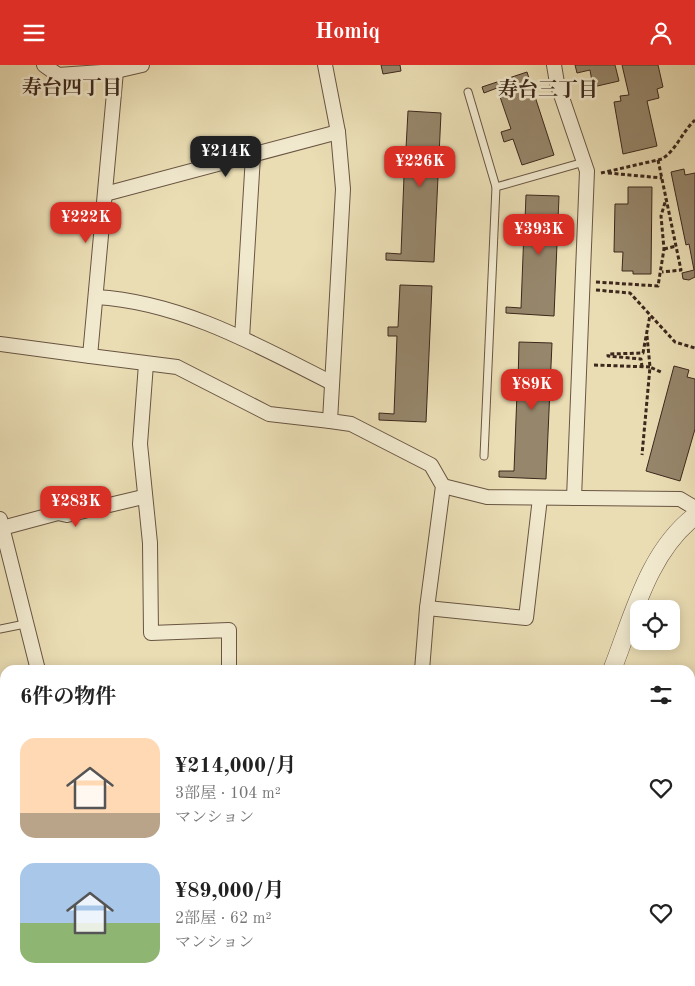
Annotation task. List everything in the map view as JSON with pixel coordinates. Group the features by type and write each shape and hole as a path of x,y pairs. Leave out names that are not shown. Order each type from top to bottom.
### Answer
{"street":[{"path":"44,65 58,75 116,71 142,65"},
{"path":"325,65 338,132 343,189 330,421"},
{"path":"554,65 557,83 587,171 574,498"},
{"path":"90,356 116,71"},
{"path":"105,194 254,156 338,132"},
{"path":"242,338 254,156"},
{"path":"96,297 127,299 159,306 242,338 332,383"},
{"path":"0,344 177,367 269,414 351,424 431,465 443,486 427,608 422,665"},
{"path":"146,364 140,445 143,497 150,543 151,633 228,630 229,665"},
{"path":"443,486 487,497 680,499 695,507"},
{"path":"37,665 1,523 58,513 67,515 143,497"},
{"path":"427,608 526,618 540,498"},
{"path":"614,665 656,561 678,529 695,516"}],"lane":[{"path":"468,92 496,187 484,456"},
{"path":"496,187 584,162"},
{"path":"0,629 26,624"}],"path":[{"path":"598,174 658,160 671,153 684,129 695,120"},
{"path":"658,160 681,269 662,273"},
{"path":"605,172 662,178"},
{"path":"596,282 658,286 662,273 664,249 661,216 666,199"},
{"path":"664,249 676,246"},
{"path":"595,290 630,293 675,342 695,348"},
{"path":"642,367 641,359 608,356 608,353 644,353 650,315"},
{"path":"642,455 650,367 646,333"},
{"path":"591,365 650,367 662,373"}],"building":[{"path":"381,65 400,65 401,71 383,74"},
{"path":"575,65 615,65 619,81 593,87 590,70 577,73"},
{"path":"622,65 658,65 663,87 657,89 659,98 647,101 657,146 623,154 614,102 621,101 620,96 629,95"},
{"path":"527,72 554,155 522,165 513,139 504,142 501,132 511,129 497,88 484,93 482,87"},
{"path":"408,111 441,113 434,262 386,260 386,253 401,254 404,176 395,176 396,167 405,167"},
{"path":"684,169 685,175 695,173 695,277 689,280 683,279 682,273 694,270 689,244 686,245 671,172"},
{"path":"628,187 652,187 651,274 633,274 633,271 622,271 623,252 614,252 615,204 628,204"},
{"path":"526,195 559,196 554,316 506,313 506,307 521,308 524,230 515,230 515,220 525,220"},
{"path":"400,285 432,286 426,422 379,420 379,413 394,414 397,336 388,336 388,327 398,327"},
{"path":"519,342 552,343 546,479 499,477 499,471 514,471 517,393 508,393 508,384 518,384"},
{"path":"674,366 689,370 687,377 695,379 695,429 680,481 646,471"}],"district":[{"name":"寿台四丁目","path":"72,89"},
{"name":"寿台三丁目","path":"548,91"}]}
